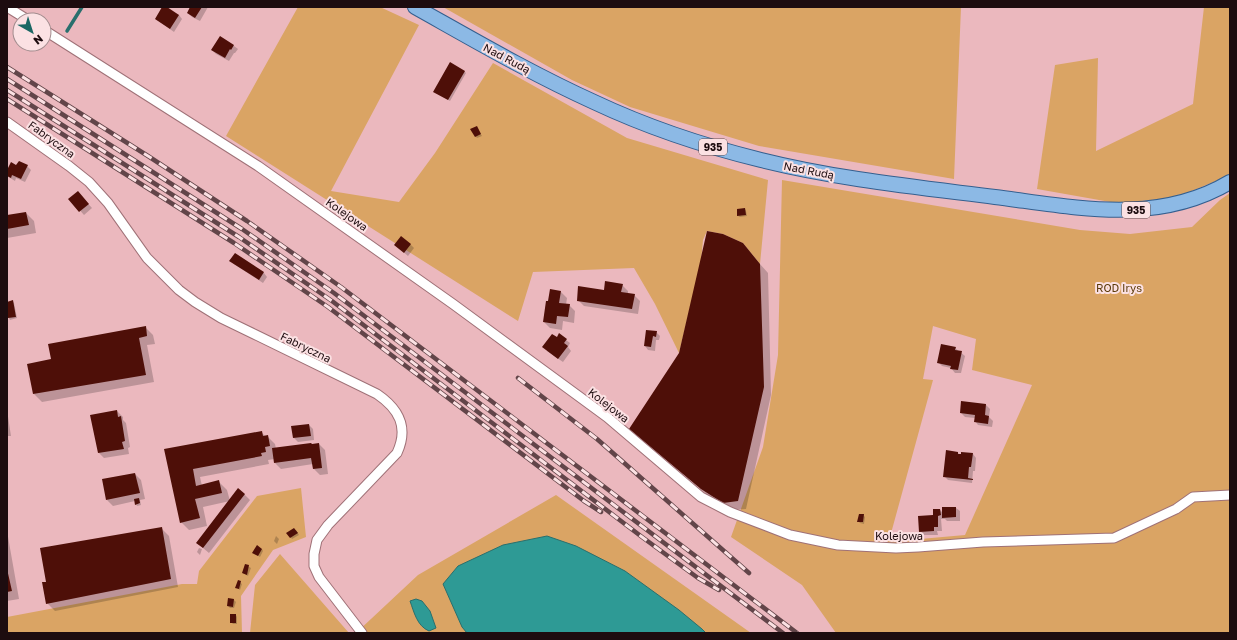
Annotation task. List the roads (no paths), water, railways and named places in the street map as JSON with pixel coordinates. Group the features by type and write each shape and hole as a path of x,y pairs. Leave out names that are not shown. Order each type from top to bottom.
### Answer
{"main road":[{"name":"Nad Rudą","path":"415,7 511,61 595,103 663,130 701,143 761,160 825,174 1066,206 1098,209 1140,210 1187,202 1230,182"}],"street":[{"name":"Kolejowa","path":"52,35 258,166 453,304 607,417 701,497 730,512 790,535 838,545 918,548 984,542 1114,538 1176,509 1193,497 1230,495"},
{"name":"Fabryczna","path":"7,122 89,182 108,203 147,258 179,290 194,302 234,324 377,394 386,400 394,409 402,426 402,444 397,453 328,525 317,540 314,554 314,566 319,577 362,633"}],"water":[{"path":"547,536 576,546 625,571 679,610 706,633 467,633 462,627 443,584 458,566 503,545"},
{"path":"416,599 422,601 430,611 436,628 429,631 419,622 410,601"}],"waterway":[{"path":"67,31 82,7"}],"railway":[{"path":"7,67 148,156 247,221 341,287 797,633"},
{"path":"7,79 242,229 334,293 783,633"},
{"path":"7,90 239,237 332,301 642,537 698,578 719,590"},
{"path":"7,99 234,243 328,307 584,501 601,512"},
{"path":"518,378 597,439 749,573"}],"park label":[{"name":"ROD Irys","path":"1119,287"}]}
